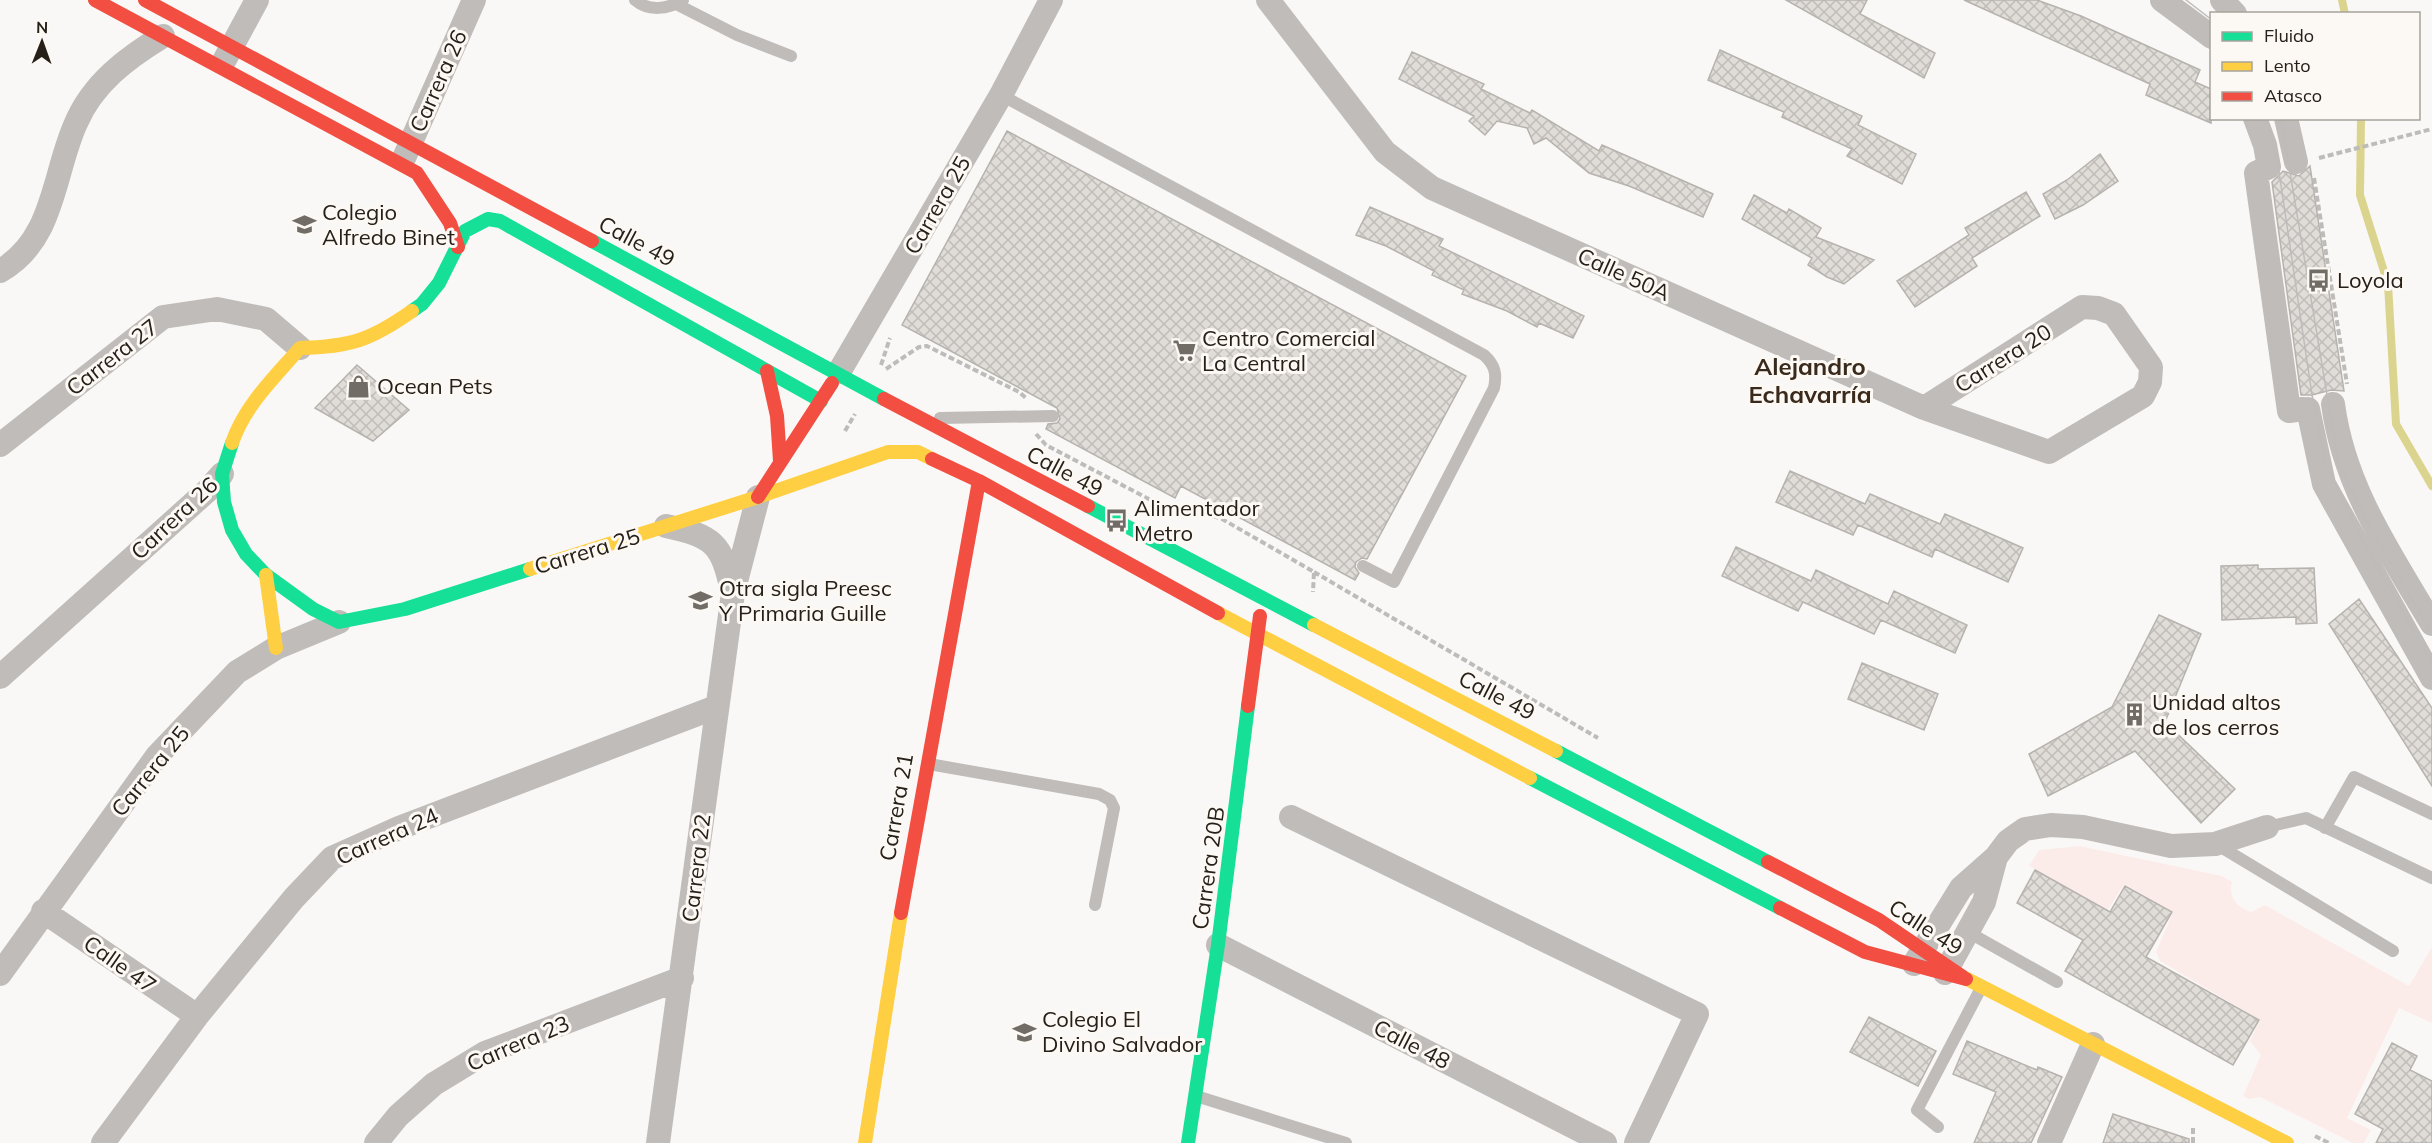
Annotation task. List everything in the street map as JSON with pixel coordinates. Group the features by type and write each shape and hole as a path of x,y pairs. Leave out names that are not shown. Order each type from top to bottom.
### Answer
{"main road":[{"name":"Calle 49","path":"95,0 220,67 406,152 839,372 921,419 1879,920 1918,957 1982,986 2287,1143"},
{"name":"Calle 49","path":"145,0 232,47 406,152 450,223 458,247"},
{"path":"300,348 339,347 384,331 422,304 439,283 465,231 488,219 500,221 821,401"},
{"name":"Carrera 26","path":"222,474 239,424 253,402 300,348"},
{"path":"751,362 839,372"},
{"path":"767,371 776,399 780,427 780,461"},
{"name":"Carrera 25","path":"339,622 405,609 758,497 839,372"},
{"name":"Calle 49","path":"758,497 888,452 903,450 930,456 1259,636 1865,952 1918,957"},
{"path":"222,474 224,502 232,530 246,554 266,575 305,604 339,622"},
{"name":"Carrera 21","path":"865,1143 894,946 925,763 979,481"},
{"path":"266,575 276,648"},
{"name":"Carrera 20B","path":"1188,1143 1218,945 1259,636 1262,597"},
{"path":"1722,878 1738,845"}],"street":[{"path":"220,67 257,0"},
{"name":"Carrera 26","path":"406,152 474,0"},
{"name":"Carrera 25","path":"839,372 1001,95 1051,0"},
{"name":"Calle 50A","path":"1268,0 1385,152 1432,188 1924,408 2049,452"},
{"path":"2162,0 2210,36"},
{"path":"2222,0 2233,12"},
{"path":"0,271 11,265 32,241 50,209 75,123 89,99 108,75 163,36"},
{"path":"2256,120 2265,145 2269,167 2256,173 2289,411 2305,409 2324,484 2432,678"},
{"path":"2287,120 2304,166"},
{"name":"Carrera 20","path":"1924,408 2082,308 2098,308 2114,314 2151,367 2150,382 2144,396 2049,452"},
{"name":"Carrera 27","path":"0,445 163,317 217,309 266,319 300,348"},
{"path":"2333,404 2344,460 2352,482 2368,515 2432,624"},
{"name":"Carrera 26","path":"0,678 207,491 222,474"},
{"name":"Carrera 22","path":"658,1143 733,593 758,497"},
{"name":"Carrera 22","path":"666,526 695,532 716,547 724,558 733,593"},
{"name":"Carrera 25","path":"0,974 157,756 237,672 276,648 339,622"},
{"name":"Carrera 24","path":"103,1143 196,1017 294,898 332,858 399,828 716,707"},
{"path":"1291,817 1697,1014 1636,1143"},
{"path":"1918,957 1961,888 1996,858 2008,841 2025,830 2051,825 2084,827 2171,846 2215,844 2267,827"},
{"path":"1953,973 1968,932 1984,902 1996,858"},
{"name":"Calle 47","path":"44,911 196,1017"},
{"name":"Calle 48","path":"1218,945 1605,1143"},
{"name":"Carrera 23","path":"376,1143 398,1116 434,1084 485,1053 682,978"},
{"path":"2049,1143 2093,1044"}],"lane":[{"path":"635,0 641,6 669,9 680,2 737,35 791,56"},
{"path":"1001,95 1484,355 1491,361 1496,378 1494,388 1394,582 1363,566"},
{"path":"921,419 1053,416"},
{"path":"925,763 1099,794 1110,800 1114,808 1095,905"},
{"path":"2325,828 2354,777 2432,814"},
{"path":"2267,827 2306,818 2432,878"},
{"path":"2215,844 2393,951"},
{"path":"1968,932 2057,982"},
{"path":"1938,1126 1917,1110 1982,986"},
{"path":"1194,1096 1346,1143"}],"path":[{"path":"2340,153 2432,129"},
{"path":"2304,166 2350,401 2333,404"},
{"path":"878,375 919,347 927,346 1019,392 1027,399 1036,434 1046,445 1166,508 1200,512 1222,519 1314,572 1312,623"},
{"path":"1222,519 1226,510"}],"shaded area":[{"path":"2079,846 2222,876 2232,882 2231,893 2242,907 2251,912 2265,905 2409,986 2432,947 2432,1023 2399,1008 2347,1118 2371,1130 2364,1143 2353,1143 2260,1097 2249,1099 2243,1096 2261,1055 2250,1041 2260,1020 2160,961 2156,952 2173,912 2124,884 2108,910 2029,866 2039,850"}],"building":[{"path":"1786,0 1867,0 1860,14 1935,53 1924,78"},
{"path":"1964,0 2037,0 2081,16 2200,70 2195,82 2210,89 2211,123 2146,95 2150,84"},
{"path":"1720,50 1862,116 1858,125 1916,154 1902,184 1847,156 1852,149 1782,117 1784,112 1708,80"},
{"path":"1412,52 1484,84 1481,89 1530,113 1532,110 1599,151 1602,145 1713,194 1703,217 1629,186 1589,173 1546,138 1534,144 1527,128 1497,121 1485,135 1469,121 1474,116 1399,79"},
{"name":"Centro Comercial La Central","path":"1007,131 1466,376 1367,559 1362,558 1356,562 1355,567 1359,573 1355,580 1181,486 1175,498 1046,429 1048,424 1057,423 1060,419 1057,408 902,325"},
{"path":"2100,154 2118,181 2083,205 2055,219 2043,194 2067,180"},
{"path":"2310,166 2344,391 2331,390 2312,395 2301,395 2272,182 2283,171 2299,176"},
{"path":"2026,192 2040,216 1972,258 1977,266 1915,307 1897,281 1969,235 1965,228"},
{"path":"1754,195 1787,213 1789,209 1821,228 1816,237 1874,260 1844,284 1827,277 1808,265 1812,258 1742,219"},
{"path":"1370,207 1443,239 1439,246 1584,316 1573,338 1539,323 1537,327 1507,311 1462,294 1464,290 1432,275 1434,271 1386,246 1356,235"},
{"name":"Ocean Pets","path":"357,365 409,410 373,441 315,408"},
{"path":"1790,471 1865,504 1870,494 1940,524 1945,514 2023,548 2008,582 1935,549 1932,557 1858,525 1853,535 1776,502"},
{"path":"1736,547 1811,581 1816,570 1888,604 1894,591 1967,625 1955,653 1881,620 1874,634 1803,602 1798,611 1722,576"},
{"path":"2258,565 2258,569 2314,568 2317,623 2296,624 2296,617 2222,620 2221,566"},
{"path":"2359,599 2432,708 2432,786 2329,624"},
{"name":"Unidad altos de los cerros","path":"2159,615 2201,634 2165,722 2235,789 2201,823 2135,751 2048,796 2029,754 2112,707"},
{"path":"1862,663 1938,694 1924,730 1848,699"},
{"path":"2035,870 2110,912 2125,886 2172,912 2146,957 2259,1020 2233,1065 2065,971 2083,940 2017,903"},
{"path":"1869,1017 1936,1051 1918,1086 1850,1052"},
{"path":"1967,1041 2037,1070 2038,1067 2062,1077 2031,1143 1974,1143 1996,1092 1953,1074"},
{"path":"2392,1043 2417,1056 2410,1070 2432,1081 2432,1143 2376,1143 2383,1129 2355,1114"},
{"path":"2113,1114 2189,1139 2189,1143 2103,1143"}],"waterway":[{"path":"2342,0 2345,12"},
{"path":"2361,120 2360,195 2388,284 2396,424 2432,486"}],"tram line":[{"path":"2186,0 2210,18"},
{"path":"2212,0 2224,12"},
{"path":"2267,120 2278,165 2312,395 2325,461 2355,527 2432,664"},
{"path":"2281,120 2338,461 2366,520 2432,634"}],"traffic: fast":[{"path":"412,311 422,304 439,283 465,231 488,219 500,221 821,401"},
{"path":"592,241 884,399"},
{"path":"232,443 222,474 224,502 232,530 246,554 266,575 313,609 339,622 405,609 530,569"},
{"path":"1088,506 1314,625"},
{"path":"1188,1143 1218,945 1248,706"},
{"path":"1556,751 1768,862"},
{"path":"1530,778 1780,908"}],"traffic: slow":[{"path":"232,443 252,404 300,348 347,344 384,329 412,311"},
{"path":"530,569 758,497 888,452 918,452 932,459"},
{"path":"266,575 276,648"},
{"path":"1218,613 1530,778"},
{"path":"1314,625 1556,751"},
{"path":"865,1143 901,913"},
{"path":"1963,977 2287,1143"}],"traffic: jam":[{"path":"95,0 417,173 450,223 458,247"},
{"path":"145,0 592,241"},
{"path":"767,371 777,416 780,461"},
{"path":"758,497 832,383"},
{"path":"884,399 1088,506"},
{"path":"932,459 979,481 1218,613"},
{"path":"901,913 979,481"},
{"path":"1248,706 1260,616"},
{"path":"1768,862 1879,920 1963,977"},
{"path":"1780,908 1865,952 1966,979"}],"place":[{"name":"Colegio Alfredo Binet","path":"304,225"},
{"name":"Loyola","path":"2319,280"},
{"name":"Centro Comercial La Central","path":"1184,351"},
{"name":"Ocean Pets","path":"359,386"},
{"name":"Alimentador Metro","path":"1116,521"},
{"name":"Otra sigla Preesc Y Primaria Guille","path":"701,601"},
{"name":"Unidad altos de los cerros","path":"2134,715"},
{"name":"Colegio El Divino Salvador","path":"1024,1032"}],"district":[{"name":"Alejandro Echavarría","path":"1810,380"}]}
